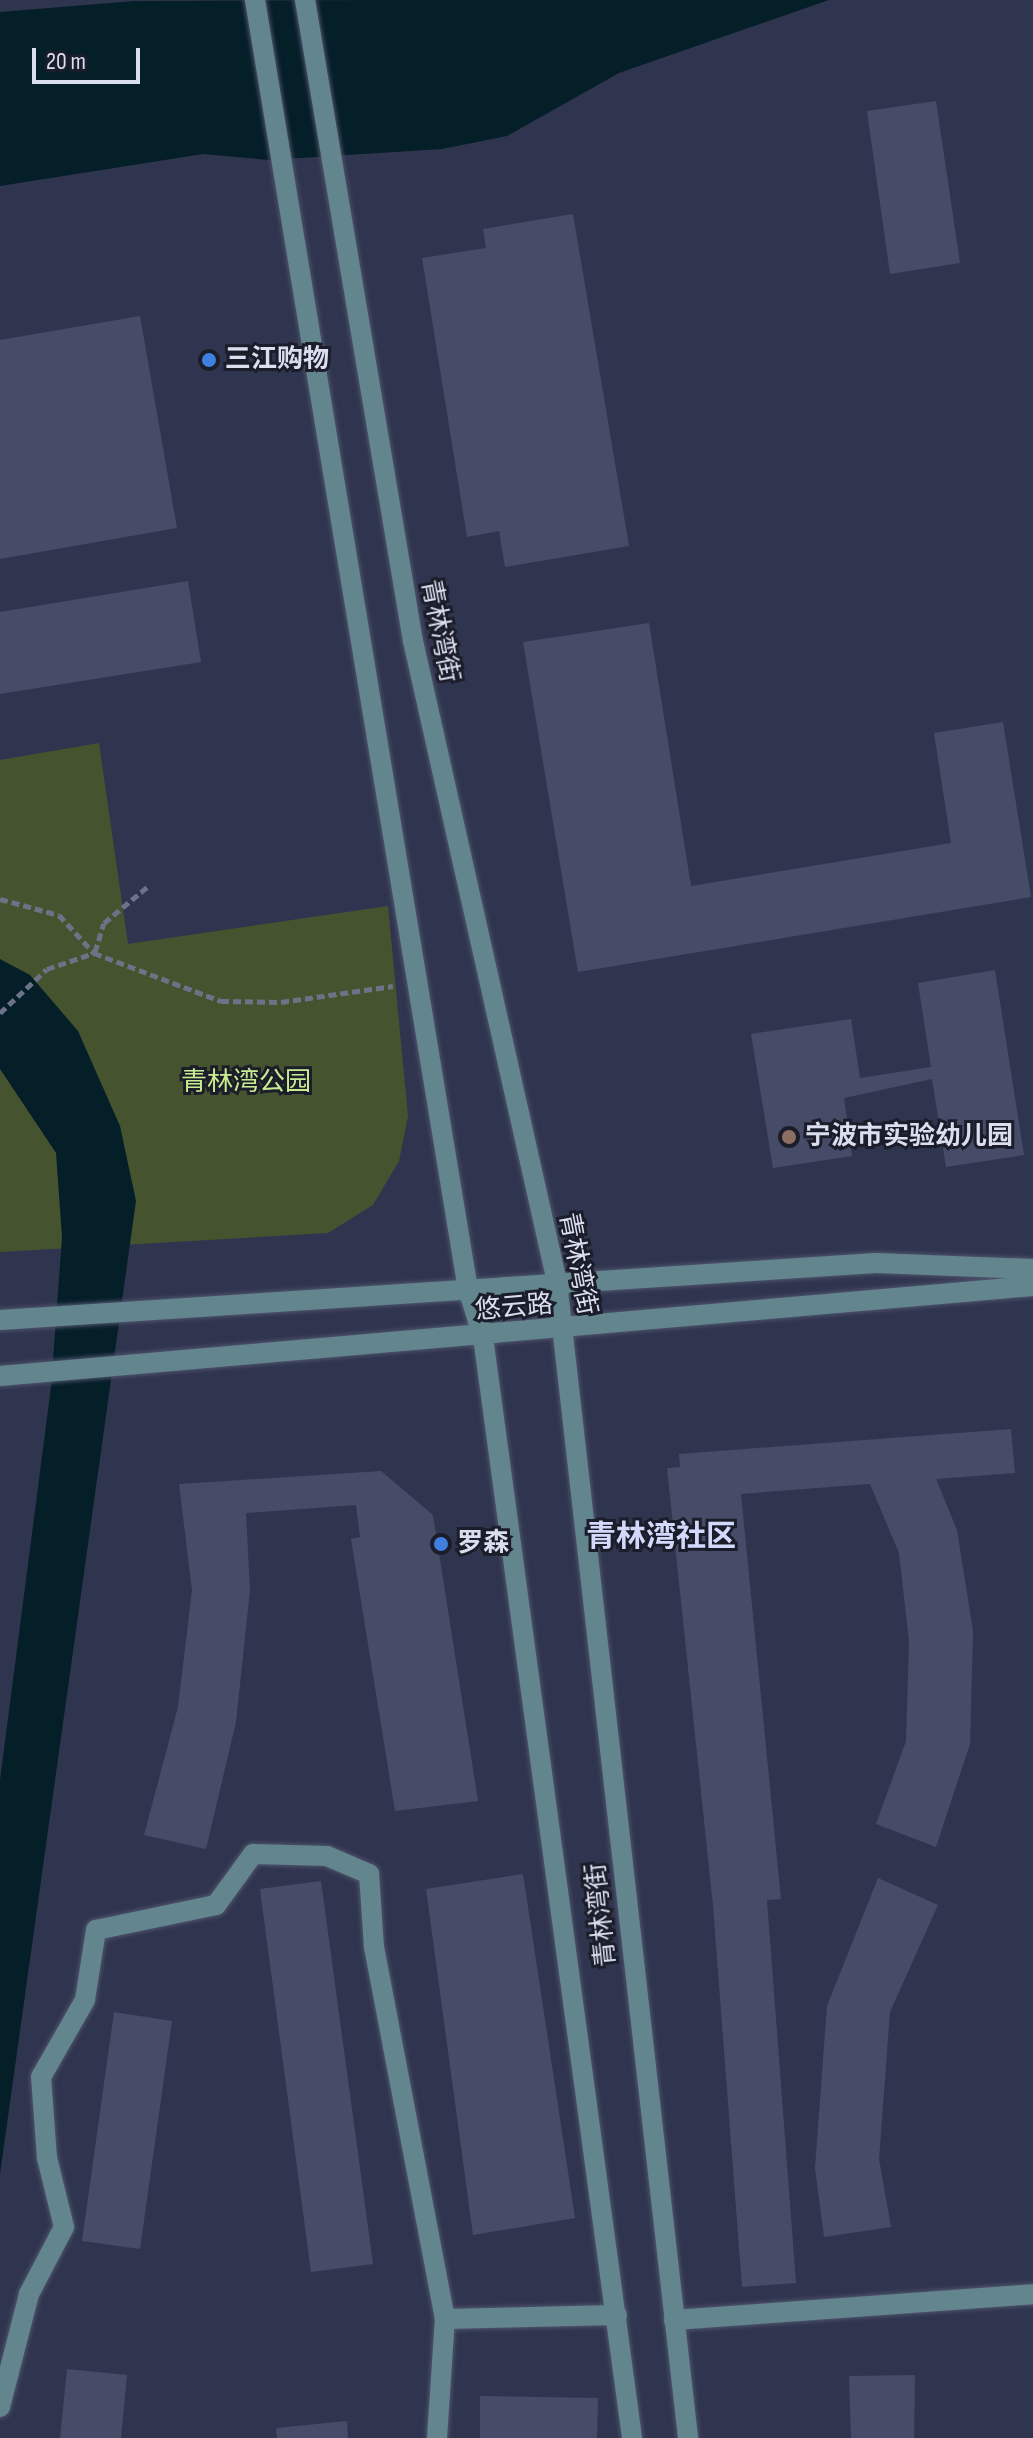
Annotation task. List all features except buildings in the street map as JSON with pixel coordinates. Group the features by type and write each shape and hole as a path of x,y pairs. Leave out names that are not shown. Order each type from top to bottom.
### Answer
{"street":[{"name":"青林湾街","path":"306,1 413,641 557,1282 688,2438"},
{"name":"青林湾街","path":"256,2 468,1289 483,1337 632,2438"},
{"name":"悠云路","path":"4,1320 876,1263 1033,1269"},
{"name":"悠云路","path":"3,1376 483,1337 1033,1286"},
{"path":"0,2407 29,2294 64,2227 47,2158 41,2077 85,2000 96,1930 216,1905 253,1854 327,1856 369,1874 376,1961 445,2319 437,2438"},
{"path":"674,2320 1033,2294"},
{"path":"445,2319 617,2315"}],"path":[{"path":"94,953 104,923 147,887"},
{"path":"0,899 59,915 94,953 221,1001 281,1002 418,982"},
{"path":"0,1013 47,969 94,953"}],"green space":[{"name":"青林湾公园","path":"99,743 128,944 388,906 408,1116 399,1161 373,1205 328,1233 0,1252 0,760"}],"water":[{"path":"829,0 619,73 507,136 442,149 269,160 203,154 0,186 0,12 134,1"},
{"path":"0,959 30,975 78,1031 120,1126 136,1201 0,2174 0,1780 51,1387 62,1237 56,1153 0,1069"}],"place":[{"name":"三江购物","path":"209,360"},
{"name":"宁波市实验幼儿园","path":"789,1137"},
{"name":"罗森","path":"441,1544"}],"district":[{"name":"青林湾社区","path":"661,1537"}]}
